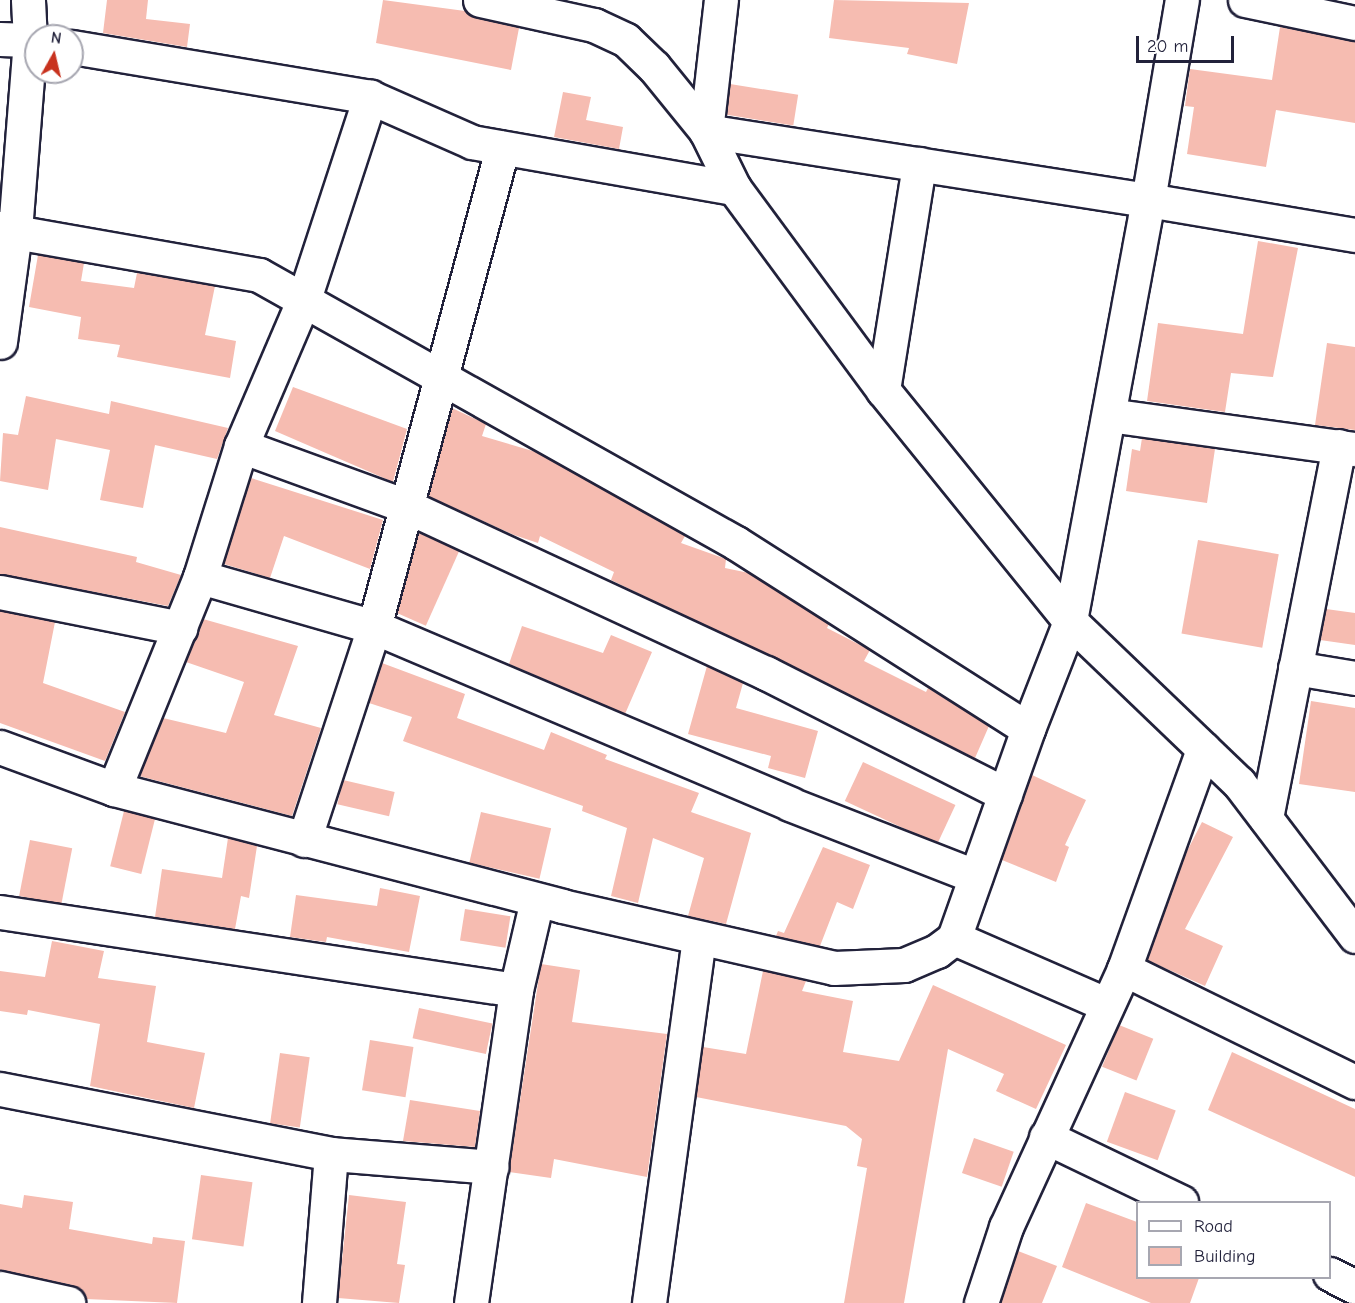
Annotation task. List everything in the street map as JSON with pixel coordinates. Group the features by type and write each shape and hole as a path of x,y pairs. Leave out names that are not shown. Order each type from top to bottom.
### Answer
{"street":[{"path":"0,342 22,40 28,0"},
{"path":"480,0 594,25 626,40 654,67 706,131 734,188 883,390 1070,621 1239,783 1355,936"},
{"path":"706,131 721,0"},
{"path":"0,747 114,789 304,840 699,940 834,969 904,965 937,951 954,938 1028,729 1070,621 1148,200 1182,0"},
{"path":"1245,0 1355,23"},
{"path":"84,49 370,97 472,142 734,188"},
{"path":"114,789 200,577 241,446 304,299 370,97"},
{"path":"706,131 1148,200 1355,235"},
{"path":"304,840 374,627 439,376 502,148"},
{"path":"883,390 919,164"},
{"path":"7,230 259,275 421,362 439,376 736,543 1028,729"},
{"path":"1109,415 1347,448 1295,668 1266,818"},
{"path":"241,446 405,506 766,673 1005,794"},
{"path":"200,577 374,627 790,804 975,876"},
{"path":"0,592 180,628"},
{"path":"1295,668 1355,678"},
{"path":"981,1303 1006,1227 1124,969 1203,749"},
{"path":"471,1303 516,990 537,900"},
{"path":"0,912 516,990"},
{"path":"954,938 1107,1005"},
{"path":"649,1303 699,940"},
{"path":"1124,969 1355,1082"},
{"path":"0,1089 331,1154 491,1167"},
{"path":"1046,1137 1177,1201"},
{"path":"320,1303 331,1154"},
{"path":"1331,1275 1355,1287"},
{"path":"0,1288 68,1303"}],"building":[{"path":"107,0 148,0 146,19 190,24 187,47 103,33"},
{"path":"383,0 465,11 476,18 519,28 511,70 376,43"},
{"path":"834,0 969,3 957,64 907,54 909,48 829,38"},
{"path":"1280,27 1355,41 1355,123 1276,110 1266,167 1187,154 1194,107 1185,106 1190,69 1272,80"},
{"path":"730,84 798,95 793,125 725,115"},
{"path":"563,92 591,97 586,120 623,127 619,149 554,137"},
{"path":"1258,241 1298,248 1273,377 1231,373 1225,412 1147,401 1158,323 1243,334"},
{"path":"38,255 84,263 81,281 134,288 137,273 215,286 205,335 236,341 230,378 117,357 120,345 78,339 81,317 29,307"},
{"path":"1327,343 1355,347 1355,430 1315,425"},
{"path":"293,387 407,429 393,482 275,431"},
{"path":"26,396 109,414 111,401 228,428 217,459 155,445 143,508 100,500 110,450 56,439 48,490 0,481 3,433 18,435"},
{"path":"452,408 486,424 482,436 536,452 685,536 681,543 726,559 725,568 749,573 829,624 827,628 870,650 864,661 926,692 928,688 989,726 975,758 611,580 614,572 540,536 538,543 514,535 428,496"},
{"path":"1142,438 1215,449 1207,503 1126,491 1132,449 1140,451"},
{"path":"251,478 383,520 370,569 284,536 270,578 224,564"},
{"path":"0,527 137,557 136,562 181,575 168,606 0,574"},
{"path":"419,533 459,551 426,626 386,608"},
{"path":"1198,540 1279,554 1262,648 1182,634"},
{"path":"1326,609 1355,613 1355,645 1320,640"},
{"path":"0,611 55,622 43,683 125,712 105,761 0,723"},
{"path":"203,619 298,646 274,715 321,728 292,816 139,776 163,718 226,733 244,682 186,662"},
{"path":"522,626 603,653 611,635 652,652 625,714 509,664"},
{"path":"382,663 465,694 457,718 544,750 551,732 607,755 605,759 699,793 691,812 751,833 726,924 688,916 704,858 653,838 638,903 611,896 627,828 582,811 583,806 403,741 412,717 369,703"},
{"path":"707,666 743,683 736,708 818,731 805,778 768,768 771,756 688,734"},
{"path":"1311,701 1355,708 1355,792 1299,784"},
{"path":"863,762 955,805 937,844 845,801"},
{"path":"1032,775 1086,800 1065,845 1069,847 1056,882 1002,860"},
{"path":"343,780 395,792 389,816 337,804"},
{"path":"124,811 155,819 141,874 110,866"},
{"path":"481,812 551,828 539,879 469,863"},
{"path":"1202,822 1233,837 1185,929 1223,946 1205,986 1147,960 1184,857"},
{"path":"228,838 257,846 249,898 241,896 235,929 155,917 162,869 222,878"},
{"path":"30,840 72,848 61,904 19,896"},
{"path":"823,847 870,865 853,909 837,902 820,946 776,936 778,931 784,933"},
{"path":"380,888 420,896 409,952 327,937 326,942 290,937 296,895 377,906"},
{"path":"465,909 510,916 505,948 460,941"},
{"path":"52,941 104,951 98,978 156,986 147,1042 205,1053 194,1108 90,1086 100,1024 28,1010 27,1015 0,1011 0,971 45,977"},
{"path":"541,964 580,970 572,1022 667,1034 647,1177 554,1159 551,1178 509,1172"},
{"path":"763,971 806,981 802,991 853,1001 843,1052 899,1061 933,985 1066,1045 1036,1109 996,1091 1004,1074 948,1049 904,1303 844,1303 867,1168 857,1166 862,1139 846,1126 696,1097 703,1047 746,1054"},
{"path":"419,1008 492,1024 486,1054 413,1038"},
{"path":"1119,1025 1153,1039 1136,1081 1102,1067"},
{"path":"370,1040 413,1047 405,1097 362,1090"},
{"path":"1232,1052 1355,1109 1355,1177 1208,1110"},
{"path":"280,1053 310,1057 300,1127 270,1123"},
{"path":"1125,1092 1176,1110 1158,1160 1107,1142"},
{"path":"410,1100 480,1111 475,1147 403,1141"},
{"path":"974,1138 1014,1152 1002,1187 962,1173"},
{"path":"201,1175 252,1182 243,1247 192,1239"},
{"path":"24,1195 73,1202 69,1229 152,1244 153,1237 185,1241 177,1303 86,1299 72,1285 0,1270 0,1204 22,1208"},
{"path":"349,1195 406,1202 397,1264 405,1265 399,1303 338,1298"},
{"path":"1086,1203 1136,1222 1136,1279 1199,1279 1190,1303 1151,1303 1062,1267"},
{"path":"1018,1251 1057,1266 1042,1303 1001,1303"}]}
